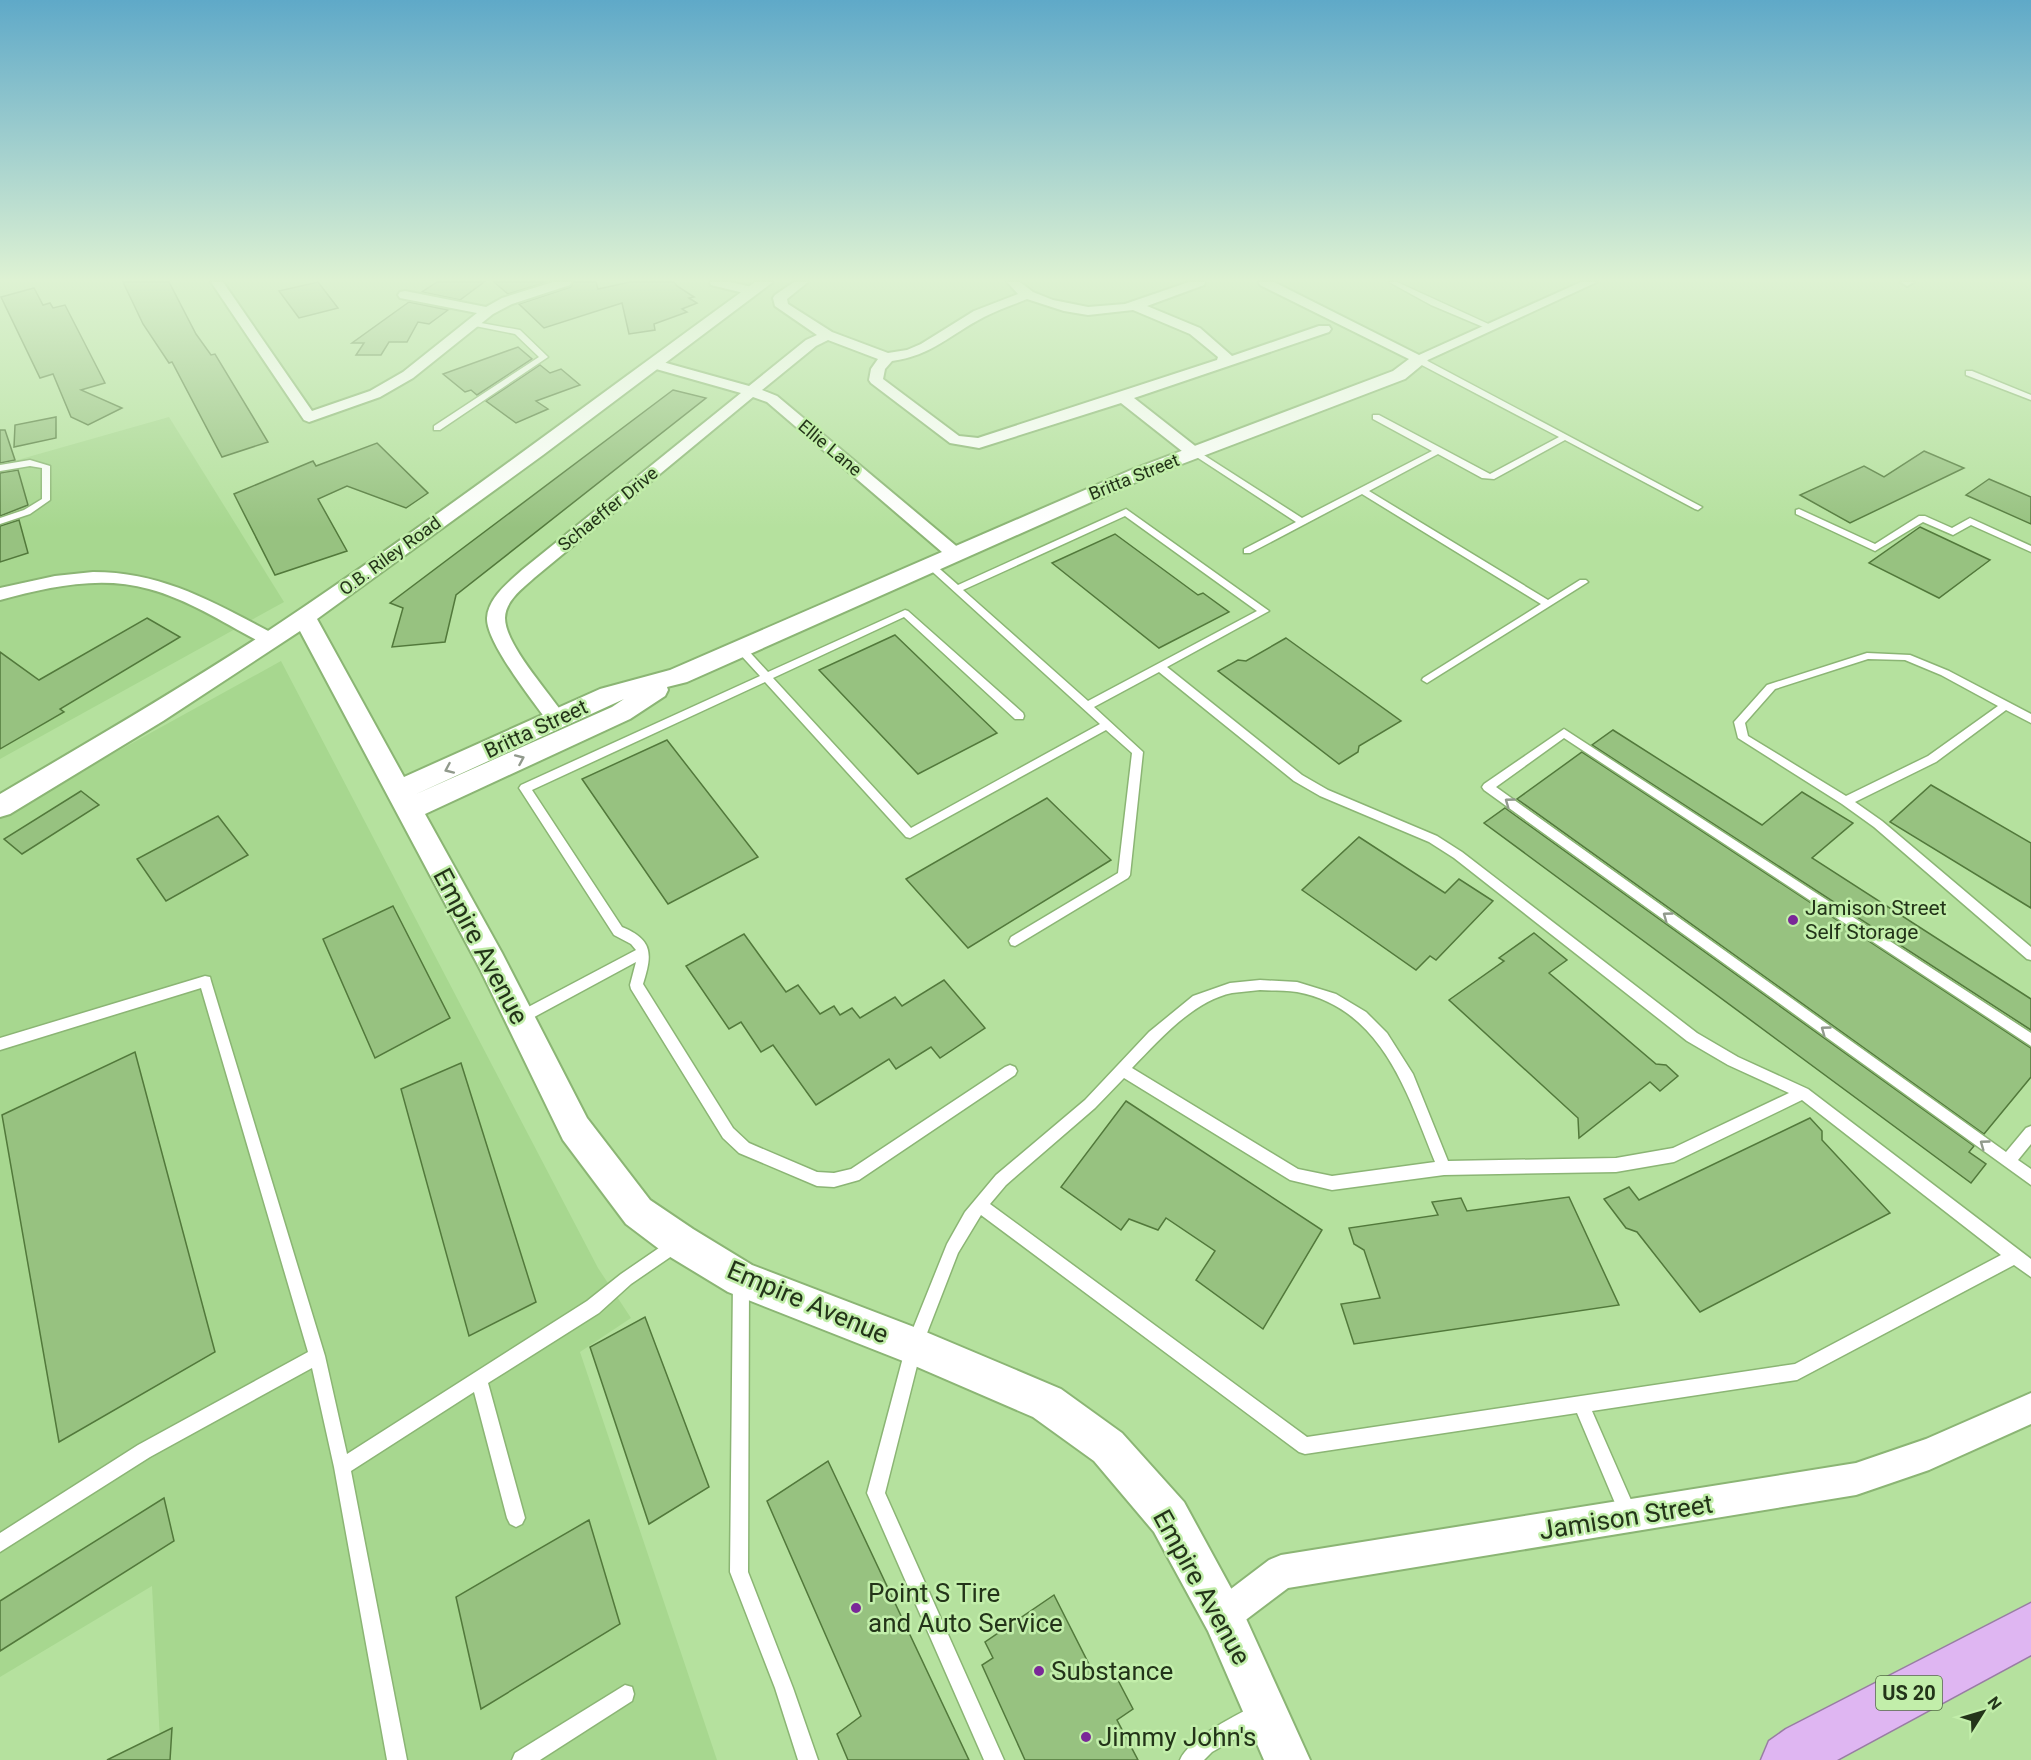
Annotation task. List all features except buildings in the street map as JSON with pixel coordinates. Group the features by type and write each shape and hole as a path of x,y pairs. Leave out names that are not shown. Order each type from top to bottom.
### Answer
{"highway":[{"name":"US 20","path":"1788,1760 1805,1748 2031,1628"}],"street":[{"path":"273,364 309,417 375,394 422,364"},
{"name":"Ellie Lane","path":"654,364 772,399 956,554"},
{"name":"O.B. Riley Road","path":"0,807 130,730 271,640 654,364"},
{"name":"Schaeffer Drive","path":"557,720 501,638 495,619 501,601 528,574 785,364"},
{"path":"882,364 878,369 876,380 955,440 965,443 991,441 1221,364"},
{"name":"Britta Street","path":"404,800 609,695 678,676 1193,452 1399,375 1413,364"},
{"path":"1123,397 1193,452"},
{"path":"0,594 60,580 124,579 150,583 271,640"},
{"name":"Empire Avenue","path":"304,617 520,1018 575,1129 638,1212 680,1242 741,1279 914,1346 1047,1403 1108,1447 1169,1517 1223,1616 1287,1760"},
{"name":"Britta Street","path":"404,800 621,713 678,676"},
{"name":"Jamison Street","path":"1223,1616 1281,1572 1856,1479 1929,1454 2031,1408"}],"lane":[{"path":"437,428 533,364"},
{"path":"1427,364 1698,507"},
{"path":"1969,373 2031,398"},
{"path":"1376,417 1491,477 1565,437"},
{"path":"1247,551 1438,451"},
{"path":"1193,452 1302,522"},
{"path":"0,468 30,463 46,466 46,500 27,512 0,521"},
{"path":"1363,490 1548,604"},
{"path":"957,589 1126,512 1264,611 1087,706"},
{"path":"1799,512 1875,548 1922,518 1953,532 1970,521 2031,549"},
{"path":"930,565 1138,752 1124,875 1015,941"},
{"path":"1427,680 1583,582"},
{"path":"1010,1071 854,1175 834,1180 817,1179 744,1148 728,1133 636,985 644,963 642,947 634,936 618,931 525,788 905,613 1019,716"},
{"path":"741,648 910,834 1108,724"},
{"path":"2031,718 1945,673 1906,657 1867,656 1771,687 1739,722 1743,738 1846,801 1878,824 2031,955"},
{"path":"1160,667 1298,778 1324,793 1433,839 1458,855 1692,1037 1733,1061 1803,1093 2031,1269"},
{"path":"1846,801 1932,759 2006,705"},
{"path":"2031,1040 1564,733 1488,787 2031,1178"},
{"path":"520,1018 643,952"},
{"path":"0,1044 205,981 317,1356 342,1467 397,1760"},
{"path":"994,1760 876,1493 914,1346 952,1249 970,1217 1001,1180 1090,1104 1154,1036 1198,1000 1230,988 1260,985 1297,987 1331,998 1361,1016 1382,1037 1408,1078 1444,1168"},
{"path":"1123,1070 1295,1175 1332,1184 1444,1168 1616,1166 1674,1155 1803,1093"},
{"path":"2008,1161 2031,1133"},
{"path":"980,1205 1305,1446 1797,1372 2015,1256"},
{"path":"342,1467 593,1307 626,1279 680,1242"},
{"path":"741,1279 739,1572 784,1688 808,1760"},
{"path":"0,1543 144,1451 317,1356"},
{"path":"479,1380 516,1518"},
{"path":"1581,1404 1630,1517"},
{"path":"522,1760 625,1694"},
{"path":"1190,1760 1205,1746 1265,1710"}],"shaded area":[{"path":"169,417 284,602 0,759 0,465"},
{"path":"281,661 598,1268 631,1318 580,1352 717,1760 161,1760 152,1586 0,1677 0,816"}],"place":[{"name":"Jamison Street Self Storage","path":"1793,920"},
{"name":"Point S Tire and Auto Service","path":"856,1608"},
{"name":"Substance","path":"1039,1671"},
{"name":"Jimmy John's","path":"1086,1737"}]}
